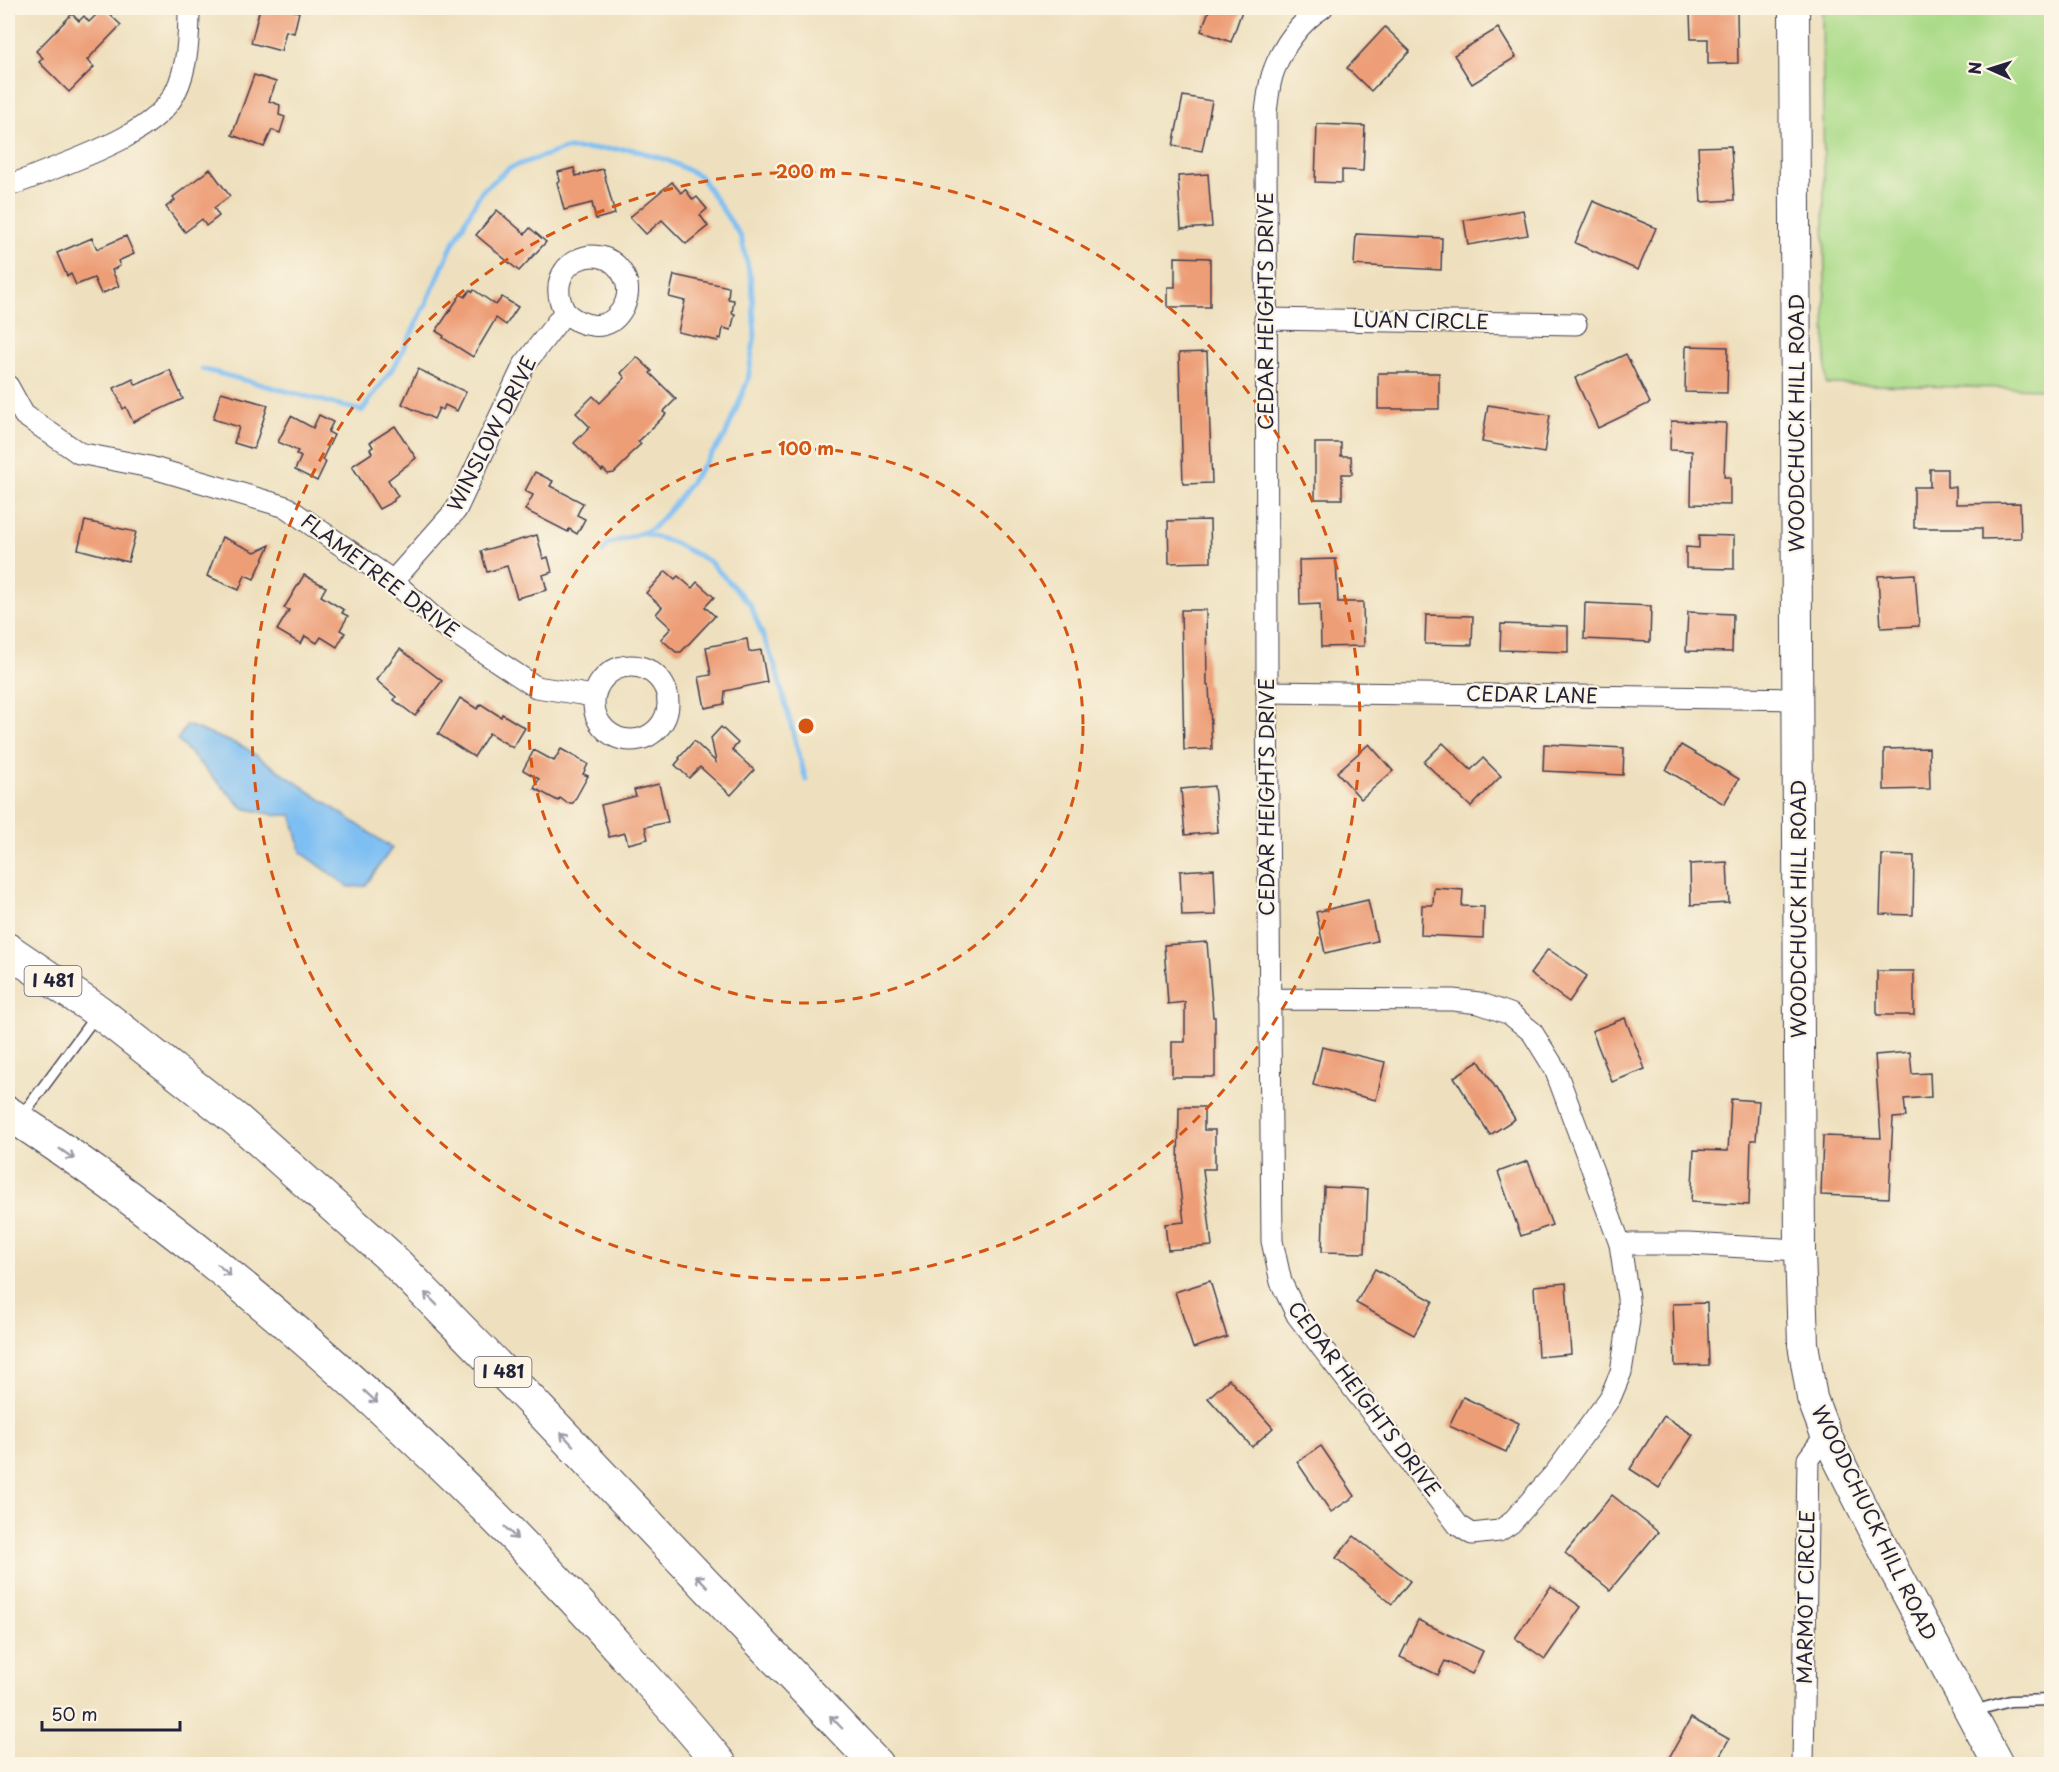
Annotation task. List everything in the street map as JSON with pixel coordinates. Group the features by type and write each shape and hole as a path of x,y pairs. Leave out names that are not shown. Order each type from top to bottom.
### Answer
{"highway":[{"name":"I 481","path":"8,950 99,1012 238,1121 388,1255 532,1402 876,1764"},
{"path":"13,1116 136,1202 209,1257 420,1442 561,1583 699,1737 720,1764"}],"street":[{"path":"8,183 30,178 124,138 157,117 175,94 184,66 189,8"},
{"name":"CEDAR HEIGHTS DRIVE","path":"1322,8 1312,14 1287,43 1273,71 1266,112 1266,692 1272,1241 1281,1282 1297,1315 1458,1525 1476,1534 1498,1531 1511,1523 1556,1472 1610,1398 1621,1371 1629,1320 1620,1244"},
{"name":"WOODCHUCK HILL ROAD","path":"1794,8 1800,1250 1803,1344 1812,1398 1826,1435 1893,1568 1998,1764"},
{"name":"WINSLOW DRIVE","path":"393,580 456,510 524,366 565,312"},
{"name":"LUAN CIRCLE","path":"1265,319 1576,324"},
{"name":"FLAMETREE DRIVE","path":"8,386 24,415 79,453 150,467 286,507 393,580 441,624 536,687 594,696"},
{"name":"CEDAR LANE","path":"1266,692 1798,699"},
{"path":"1269,999 1453,1000 1479,1003 1510,1014 1532,1032 1555,1069 1620,1244 1688,1244 1800,1250"},
{"name":"MARMOT CIRCLE","path":"1803,1764 1809,1459 1826,1435"}],"lane":[{"path":"13,1116 99,1012"},
{"path":"1970,1713 1995,1703 2052,1700"}],"green space":[{"path":"1822,8 2051,8 2051,389 1826,384"}],"water":[{"path":"187,725 244,747 392,848 365,886 349,887 301,852 292,815 275,815 243,808 177,740"}],"building":[{"path":"103,8 121,25 87,60 94,67 69,92 39,62 43,58 36,51 72,14 79,21 84,16 89,22"},
{"path":"260,8 291,8 290,10 299,12 294,33 286,31 281,51 251,43"},
{"path":"1210,8 1243,8 1231,42 1201,31"},
{"path":"1690,12 1737,12 1738,63 1708,64 1708,39 1691,39"},
{"path":"1385,27 1410,51 1371,91 1347,68"},
{"path":"1498,28 1516,57 1472,84 1454,55"},
{"path":"254,75 276,82 269,101 280,105 279,115 285,117 280,133 272,130 264,147 232,135"},
{"path":"1183,96 1212,101 1202,151 1173,146"},
{"path":"1317,124 1365,126 1363,171 1342,170 1342,183 1315,182"},
{"path":"1731,146 1734,200 1701,202 1698,147"},
{"path":"574,168 576,176 603,169 615,214 596,219 592,203 564,210 557,182 560,181 558,172"},
{"path":"210,169 230,196 214,208 219,216 206,226 202,219 185,232 166,207 175,200 173,197"},
{"path":"1208,174 1212,227 1181,229 1178,176"},
{"path":"672,182 681,193 685,189 693,200 697,197 707,209 700,215 708,226 686,244 662,220 646,234 630,217"},
{"path":"1593,201 1656,228 1638,270 1575,243"},
{"path":"497,210 525,234 530,228 546,242 519,271 476,235"},
{"path":"1523,210 1528,235 1468,245 1464,220"},
{"path":"1356,234 1442,238 1441,270 1354,265"},
{"path":"126,236 134,254 118,261 120,266 112,270 119,286 101,294 94,278 76,285 71,274 67,276 57,253 92,238 97,249"},
{"path":"1175,257 1210,258 1210,307 1168,307 1168,287 1175,287"},
{"path":"674,275 729,287 728,299 734,300 732,313 735,314 731,330 723,328 721,339 719,338 718,341 678,332 685,301 669,297"},
{"path":"470,290 473,292 474,290 496,305 502,297 518,307 506,325 496,318 473,357 436,331 461,294 465,297"},
{"path":"1686,346 1728,347 1727,393 1685,392"},
{"path":"1207,352 1212,483 1183,484 1179,353"},
{"path":"1626,354 1650,403 1598,428 1575,378"},
{"path":"637,357 676,399 663,412 666,414 638,442 641,444 629,455 629,458 614,473 608,474 603,469 602,471 574,443 590,427 576,413 593,396 600,403 625,378 621,373"},
{"path":"418,369 466,392 457,411 445,405 443,410 439,408 434,419 402,404"},
{"path":"170,370 183,399 133,422 126,407 123,409 114,388 133,379 136,385"},
{"path":"1378,373 1439,373 1439,409 1378,409"},
{"path":"221,392 268,405 254,449 234,443 239,427 213,419"},
{"path":"1488,405 1550,415 1544,453 1482,442"},
{"path":"319,415 333,422 328,432 334,435 322,460 326,462 317,481 295,470 301,457 296,454 298,451 278,442 291,416 313,428"},
{"path":"1671,421 1726,423 1724,477 1730,477 1730,505 1691,504 1692,451 1670,450"},
{"path":"395,426 416,458 388,480 398,496 394,501 379,509 352,466 372,453 370,449 373,447 370,442"},
{"path":"1315,443 1341,443 1341,456 1351,456 1352,474 1342,474 1342,499 1315,499"},
{"path":"1930,469 1947,469 1947,487 1956,487 1956,504 2020,503 2021,538 1982,539 1982,528 1914,528 1914,487 1930,487"},
{"path":"535,472 553,481 550,486 583,503 577,515 585,519 577,534 569,529 568,532 525,510 533,495 525,491"},
{"path":"1210,520 1211,562 1169,563 1168,521"},
{"path":"85,521 136,532 128,562 78,549"},
{"path":"537,535 543,559 548,557 552,572 543,575 547,590 517,598 507,566 487,572 481,551"},
{"path":"1699,535 1734,536 1734,569 1686,568 1686,547 1699,548"},
{"path":"222,537 255,552 270,545 254,579 245,575 239,590 207,576"},
{"path":"1336,559 1338,602 1363,602 1364,646 1321,647 1320,604 1300,605 1299,560"},
{"path":"666,571 675,579 678,576 692,588 697,582 714,597 705,607 715,616 681,652 676,652 661,639 671,628 656,614 662,607 646,593"},
{"path":"1915,574 1919,626 1881,628 1878,576"},
{"path":"304,575 326,587 321,596 344,610 342,613 348,616 340,630 345,633 337,647 321,637 317,643 305,636 301,644 277,630 289,610 284,608"},
{"path":"1585,603 1651,606 1650,642 1584,639"},
{"path":"1181,610 1206,610 1207,685 1209,685 1212,749 1184,750"},
{"path":"1688,612 1733,614 1732,652 1686,651"},
{"path":"1426,615 1473,616 1472,645 1425,644"},
{"path":"1501,624 1568,626 1568,652 1500,650"},
{"path":"747,639 749,652 761,650 767,682 725,691 724,704 705,708 699,677 711,675 706,647"},
{"path":"400,649 442,681 415,716 394,700 396,697 376,680"},
{"path":"460,698 477,709 481,704 501,717 502,714 525,728 513,748 489,733 474,757 438,734"},
{"path":"721,727 738,743 732,750 754,770 731,795 700,767 689,778 675,765 694,741 716,762 711,738"},
{"path":"1443,743 1471,770 1483,758 1501,776 1471,807 1424,762"},
{"path":"1369,744 1393,771 1361,799 1337,772"},
{"path":"1544,744 1624,748 1623,775 1543,771"},
{"path":"1681,745 1739,779 1724,804 1666,770"},
{"path":"1929,748 1930,789 1884,790 1884,749"},
{"path":"561,749 588,764 583,774 588,776 573,803 567,803 560,798 558,801 534,788 539,779 523,770 534,750 554,761"},
{"path":"659,784 668,822 645,827 648,839 628,844 625,833 609,837 601,805 636,796 634,790"},
{"path":"1214,786 1218,832 1185,835 1181,789"},
{"path":"1882,855 1914,856 1913,915 1880,914"},
{"path":"1727,862 1729,903 1691,905 1690,864"},
{"path":"1214,869 1216,915 1182,916 1180,871"},
{"path":"1434,888 1463,890 1462,906 1484,907 1483,938 1421,935 1422,905 1433,905"},
{"path":"1368,900 1377,941 1325,953 1316,912"},
{"path":"1207,942 1213,1017 1215,1017 1215,1077 1172,1077 1172,1042 1185,1042 1185,1002 1168,1004 1164,945"},
{"path":"1548,949 1587,976 1569,1002 1530,974"},
{"path":"1877,971 1914,971 1914,1015 1877,1015"},
{"path":"1625,1018 1645,1069 1612,1082 1592,1031"},
{"path":"1322,1047 1385,1062 1376,1100 1313,1085"},
{"path":"1910,1052 1912,1074 1930,1073 1931,1097 1904,1099 1906,1117 1893,1118 1889,1198 1821,1195 1823,1136 1881,1138 1875,1055"},
{"path":"1479,1061 1515,1119 1490,1135 1454,1077"},
{"path":"1731,1099 1759,1101 1756,1140 1751,1140 1749,1205 1691,1202 1694,1150 1728,1151"},
{"path":"1179,1107 1204,1107 1204,1130 1215,1130 1215,1169 1203,1169 1212,1246 1168,1250 1165,1224 1184,1222 1178,1171"},
{"path":"1528,1161 1552,1225 1521,1236 1498,1172"},
{"path":"1324,1187 1368,1189 1365,1253 1322,1252"},
{"path":"1375,1269 1433,1301 1414,1335 1356,1303"},
{"path":"1210,1281 1227,1337 1193,1348 1175,1292"},
{"path":"1566,1283 1571,1354 1538,1357 1534,1286"},
{"path":"1707,1303 1709,1365 1675,1366 1673,1304"},
{"path":"1229,1379 1273,1428 1252,1447 1208,1398"},
{"path":"1463,1397 1519,1423 1506,1452 1449,1426"},
{"path":"1664,1416 1693,1435 1659,1488 1630,1469"},
{"path":"1321,1446 1355,1496 1331,1512 1297,1462"},
{"path":"1612,1495 1658,1532 1610,1590 1565,1553"},
{"path":"1354,1536 1410,1581 1392,1604 1336,1558"},
{"path":"1551,1586 1581,1607 1545,1659 1515,1638"},
{"path":"1418,1620 1483,1651 1472,1674 1445,1661 1438,1675 1400,1657"},
{"path":"1691,1718 1729,1739 1715,1764 1680,1764 1669,1758"}],"waterway":[{"path":"202,369 362,411 397,362 452,246 481,192 509,168 564,149 630,149 667,160 700,176 741,237 751,279 755,334 748,380 725,436 672,507 653,528 642,533"},
{"path":"603,552 608,544 642,533 672,542 709,561 750,604 775,666 806,780"}]}
